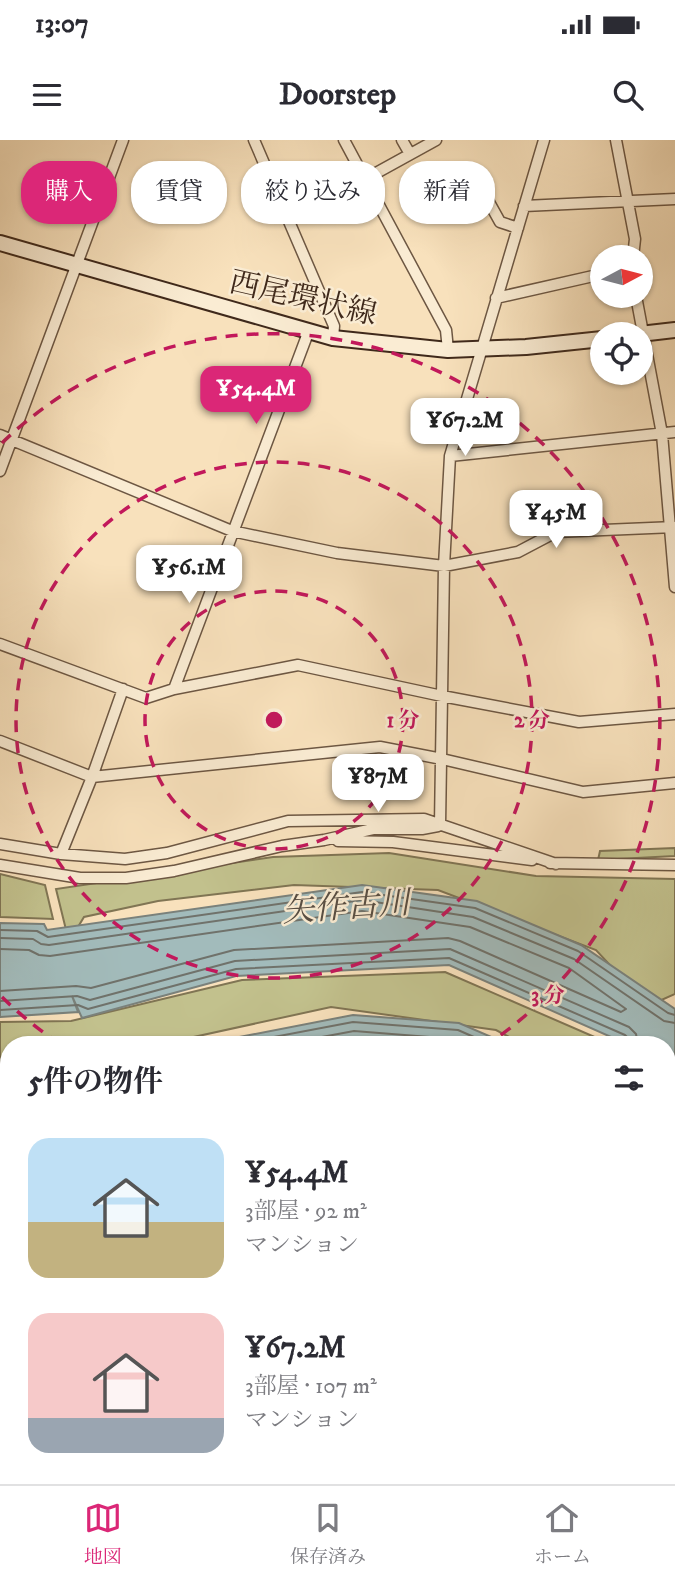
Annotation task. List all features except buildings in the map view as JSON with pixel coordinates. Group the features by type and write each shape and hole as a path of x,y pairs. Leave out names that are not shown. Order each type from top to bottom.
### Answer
{"main road":[{"name":"西尾環状線","path":"0,243 333,338 448,350 526,347 590,340"},
{"path":"653,333 675,330"}],"street":[{"path":"0,471 123,140"},
{"path":"254,140 263,161"},
{"path":"344,140 356,161"},
{"path":"402,140 410,154"},
{"path":"440,825 444,566 450,456 544,140"},
{"path":"616,140 634,245"},
{"path":"385,167 429,142"},
{"path":"524,206 675,199"},
{"path":"495,213 500,222 518,228"},
{"path":"385,216 446,330 448,350"},
{"path":"290,224 334,326 333,338"},
{"path":"496,298 590,277"},
{"path":"174,689 308,333"},
{"path":"652,385 662,434 675,587"},
{"path":"450,456 675,432"},
{"path":"0,435 232,531 337,553 444,566 518,552 556,532 672,527"},
{"path":"0,644 146,698 174,689 298,665 579,722 675,715"},
{"path":"61,854 123,689"},
{"path":"0,741 92,777 380,747 583,792 675,783"},
{"path":"0,844 61,854 125,859 167,853 288,821 424,819 556,864"},
{"path":"0,865 80,878 126,878 174,871 282,846 373,829 422,829 440,825"},
{"path":"324,840 393,842 556,864 675,865"}],"shaded area":[{"path":"675,848 675,856 598,860 600,851"},
{"path":"389,853 536,876 675,879 675,994 648,1006 596,950 438,890 294,885 158,901 84,917 69,942 56,889 273,857"},
{"path":"0,874 45,885 53,919 0,917"},
{"path":"445,972 592,1036 507,1036 496,1030 331,1007 198,1036 0,1036 0,1022 71,1021 242,980"}],"water":[{"name":"矢作古川","path":"362,885 477,901 581,945 675,1009 675,1036 609,1036 449,965 236,976 82,1018 72,996 78,1012 0,1017 0,923 44,924 47,930"},
{"path":"353,1015 459,1023 489,1036 244,1036"}]}
